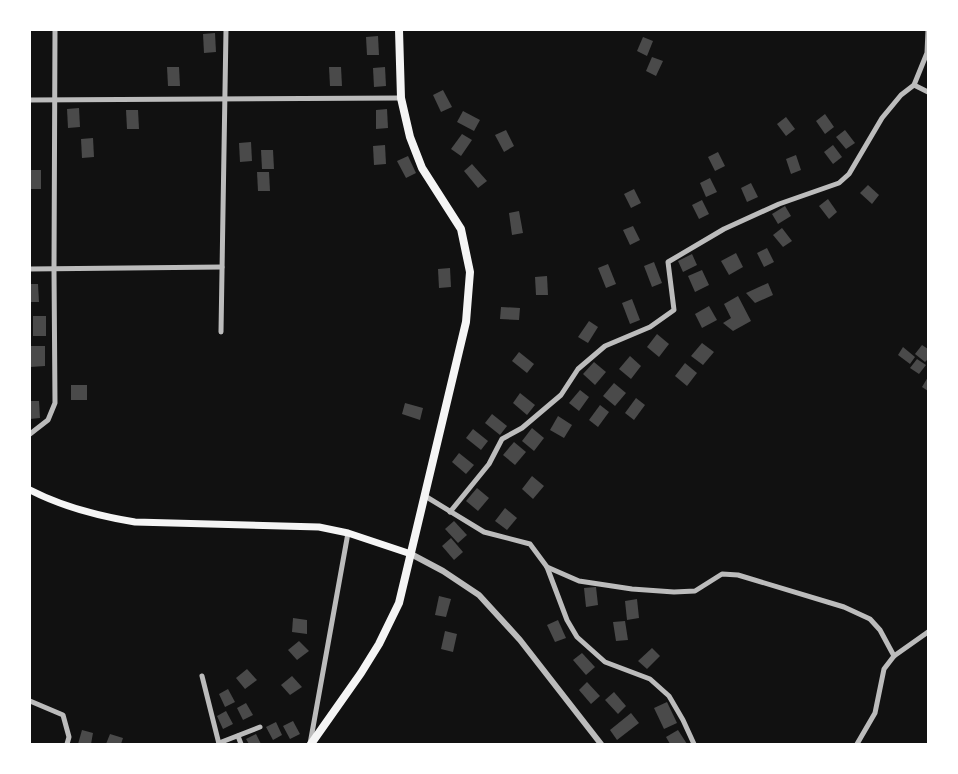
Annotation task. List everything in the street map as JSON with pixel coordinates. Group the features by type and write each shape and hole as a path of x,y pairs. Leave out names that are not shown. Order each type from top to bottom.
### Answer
{"main road":[{"path":"311,744 361,674 379,644 399,603 466,322 470,272 461,229 422,168 410,137 401,98 399,30"},
{"path":"30,490 63,506 110,518 135,522 319,527 348,533 411,554"}],"street":[{"path":"30,434 48,420 55,403 56,30"},
{"path":"221,332 226,30"},
{"path":"450,512 489,464 502,439 522,428 561,395 578,369 605,346 650,327 674,310 668,262 724,229 779,204 839,183 849,174 882,118 900,96 914,85 927,53 928,30"},
{"path":"914,85 928,92"},
{"path":"30,100 401,98"},
{"path":"30,269 222,267"},
{"path":"425,496 484,532 530,544 548,567 568,620 577,637 605,662 650,679 669,696 694,744"},
{"path":"311,744 348,533"},
{"path":"411,554 443,571 479,595 520,640 601,744"},
{"path":"548,567 579,582 674,592 695,591 722,574 738,575 844,607 870,619 880,630 894,656"},
{"path":"857,744 875,714 884,669 894,656 928,632"},
{"path":"202,676 219,744 260,727"},
{"path":"30,701 64,715 69,737 67,744"},
{"path":"238,736 241,744"}],"building":[{"path":"215,33 216,52 204,53 203,34"},
{"path":"378,36 379,55 367,55 366,37"},
{"path":"643,37 653,41 647,56 637,51"},
{"path":"652,57 663,61 656,76 646,71"},
{"path":"167,67 179,67 180,86 168,86"},
{"path":"329,67 341,67 342,86 330,86"},
{"path":"385,67 386,86 374,87 373,68"},
{"path":"443,90 452,107 441,112 433,95"},
{"path":"79,108 80,127 68,128 67,109"},
{"path":"387,109 388,128 376,129 376,110"},
{"path":"126,110 138,110 139,129 127,129"},
{"path":"463,111 480,120 474,131 457,122"},
{"path":"825,114 834,127 825,134 816,121"},
{"path":"786,117 795,129 786,136 777,124"},
{"path":"506,130 514,146 504,152 495,135"},
{"path":"845,130 855,143 846,149 836,137"},
{"path":"462,134 472,140 461,156 451,149"},
{"path":"93,138 94,157 82,158 81,139"},
{"path":"251,142 252,161 240,162 239,143"},
{"path":"385,145 386,164 374,165 373,146"},
{"path":"833,145 842,157 833,164 824,152"},
{"path":"261,150 273,150 274,169 262,169"},
{"path":"718,152 725,166 715,171 708,157"},
{"path":"796,155 801,170 791,174 786,159"},
{"path":"408,156 416,173 406,178 397,161"},
{"path":"472,164 487,181 478,188 464,171"},
{"path":"30,170 41,170 41,189 30,189"},
{"path":"257,172 269,172 270,191 258,191"},
{"path":"710,178 717,192 706,197 700,183"},
{"path":"751,183 758,197 747,202 741,188"},
{"path":"868,185 879,195 872,204 860,193"},
{"path":"634,189 641,203 631,208 624,194"},
{"path":"828,199 837,212 829,219 819,206"},
{"path":"702,200 709,214 699,219 692,205"},
{"path":"785,206 791,216 778,224 772,214"},
{"path":"519,211 523,233 512,235 509,213"},
{"path":"633,226 640,240 630,245 623,230"},
{"path":"782,228 792,241 783,247 773,235"},
{"path":"767,248 774,262 764,267 757,253"},
{"path":"736,253 743,267 729,275 721,261"},
{"path":"692,254 697,265 683,272 678,261"},
{"path":"654,262 662,283 652,287 644,266"},
{"path":"608,264 616,284 606,288 598,268"},
{"path":"450,268 451,287 439,288 438,269"},
{"path":"702,270 709,285 695,292 688,276"},
{"path":"547,276 548,295 536,295 535,277"},
{"path":"768,283 773,295 755,303 746,293"},
{"path":"30,284 38,284 39,302 30,302"},
{"path":"738,296 751,321 733,331 723,323 731,318 724,304"},
{"path":"632,299 640,320 630,324 622,303"},
{"path":"709,306 717,320 702,328 695,314"},
{"path":"501,307 520,308 519,320 500,319"},
{"path":"33,316 46,316 46,336 33,336"},
{"path":"589,321 598,327 588,343 578,337"},
{"path":"657,334 669,344 659,357 647,347"},
{"path":"702,343 714,352 703,365 691,356"},
{"path":"922,345 928,349 928,359 925,362 915,354"},
{"path":"30,346 45,346 45,366 30,367"},
{"path":"903,347 915,357 910,364 898,355"},
{"path":"519,352 534,364 527,373 512,361"},
{"path":"630,356 641,366 631,379 619,369"},
{"path":"917,359 926,365 919,374 910,368"},
{"path":"594,362 606,372 595,385 583,374"},
{"path":"685,363 697,373 687,386 675,376"},
{"path":"928,377 928,391 922,387"},
{"path":"614,383 626,393 615,406 603,396"},
{"path":"71,385 87,385 87,400 71,400"},
{"path":"580,390 589,397 579,411 569,403"},
{"path":"520,393 535,405 527,415 513,403"},
{"path":"636,398 645,405 634,420 625,413"},
{"path":"30,401 39,401 40,418 30,419"},
{"path":"405,403 423,408 420,420 402,414"},
{"path":"600,405 609,412 598,427 589,420"},
{"path":"492,414 507,426 500,435 485,423"},
{"path":"558,416 572,425 564,438 550,430"},
{"path":"532,428 544,438 534,451 522,441"},
{"path":"473,429 488,441 481,450 466,438"},
{"path":"514,442 526,452 515,465 503,455"},
{"path":"459,453 474,465 466,474 452,462"},
{"path":"532,476 544,486 533,499 522,489"},
{"path":"477,488 489,498 478,511 466,501"},
{"path":"505,508 517,518 507,530 495,521"},
{"path":"454,521 467,535 458,543 445,529"},
{"path":"451,538 463,552 454,560 442,546"},
{"path":"596,587 598,605 586,607 584,588"},
{"path":"439,596 451,599 446,617 435,615"},
{"path":"637,599 639,618 627,620 625,601"},
{"path":"293,618 307,620 307,634 292,632"},
{"path":"558,620 566,638 555,642 547,625"},
{"path":"625,621 628,640 616,641 613,622"},
{"path":"445,631 457,634 453,652 441,649"},
{"path":"299,641 309,651 297,660 288,650"},
{"path":"652,648 660,656 647,669 638,661"},
{"path":"582,653 595,667 586,675 573,660"},
{"path":"247,669 257,680 245,689 236,678"},
{"path":"292,676 302,687 290,695 281,685"},
{"path":"587,682 600,696 591,704 579,690"},
{"path":"228,689 235,702 225,707 219,694"},
{"path":"614,692 626,706 618,714 605,700"},
{"path":"667,702 677,723 664,729 654,708"},
{"path":"246,703 253,715 243,720 237,708"},
{"path":"226,711 233,724 223,729 217,716"},
{"path":"631,713 639,723 617,740 610,730"},
{"path":"293,721 300,734 290,739 283,726"},
{"path":"276,722 282,735 273,740 266,727"},
{"path":"82,730 93,733 91,744 78,744"},
{"path":"678,730 687,744 670,744 666,737"},
{"path":"110,734 123,738 121,744 106,744"},
{"path":"256,734 261,744 249,744 246,739"}]}
